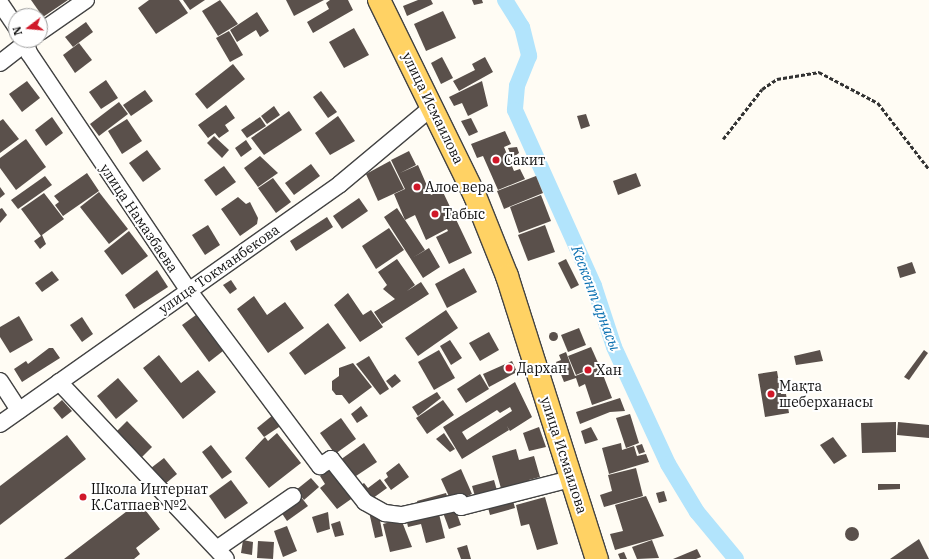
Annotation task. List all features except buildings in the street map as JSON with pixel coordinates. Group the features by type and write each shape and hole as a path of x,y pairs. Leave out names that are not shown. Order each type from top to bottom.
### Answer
{"main road":[{"name":"улица Исмаилова","path":"379,0 475,196 507,276 598,559"}],"street":[{"path":"48,26 86,0"},
{"path":"0,4 8,16"},
{"name":"улица Намазбаева","path":"0,63 18,48"},
{"name":"улица Намазбаева","path":"28,48 29,53 189,291 320,466 331,459 365,502 385,512 402,516 460,502 461,507 572,479"},
{"name":"улица Токманбекова","path":"0,424 340,184 432,107"},
{"path":"0,381 18,410"},
{"path":"59,382 222,554 293,496"}],"path":[{"path":"723,139 762,89 777,79 819,72 878,104 915,156 929,169"}],"waterway":[{"name":"Кескент арнасы","path":"505,0 522,27 529,56 517,86 515,110 594,286 614,347 668,464 697,512 736,559"}],"place":[{"name":"Сакит","path":"496,160"},
{"name":"Алое вера","path":"417,187"},
{"name":"Табыс","path":"435,214"},
{"name":"Дархан","path":"509,368"},
{"name":"Хан","path":"588,370"},
{"name":"Мақта шеберханасы","path":"771,394"},
{"name":"Школа Интернат К.Сатпаев №2","path":"83,497"}]}
